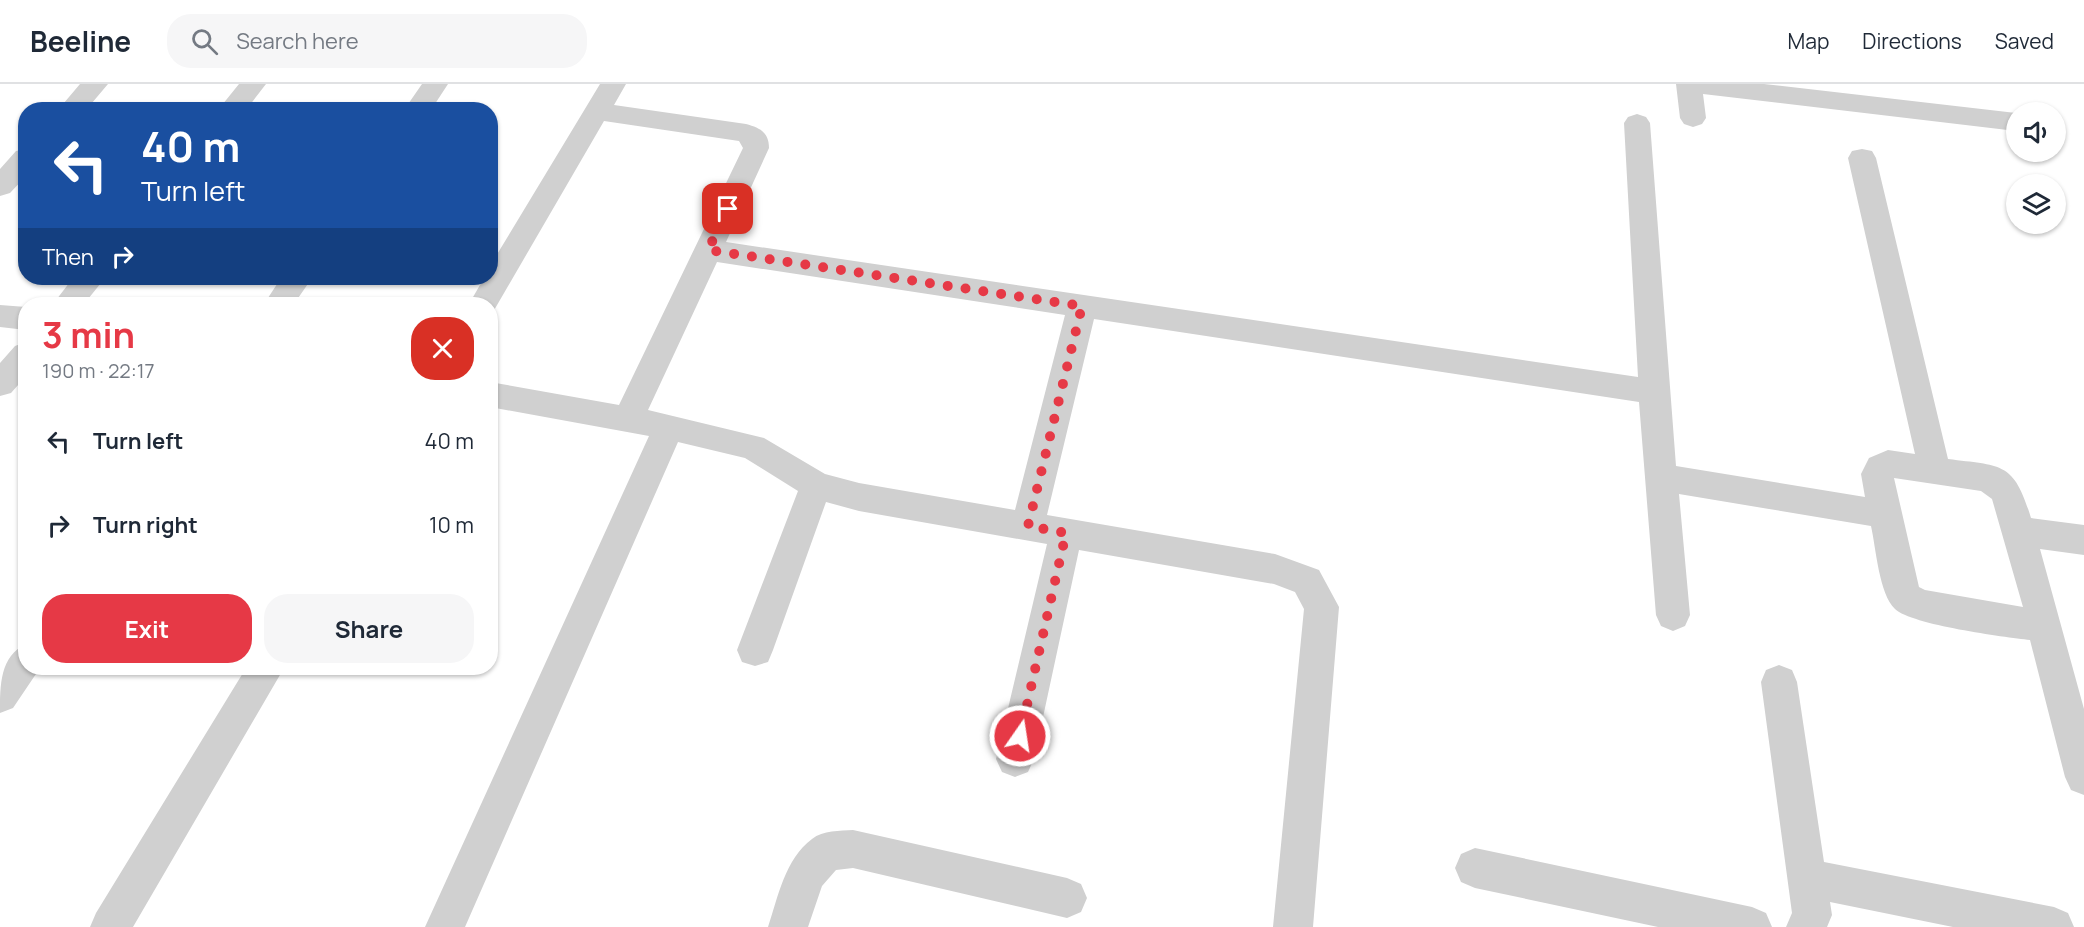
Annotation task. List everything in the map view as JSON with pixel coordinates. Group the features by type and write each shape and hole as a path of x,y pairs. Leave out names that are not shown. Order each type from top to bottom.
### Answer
{"street":[{"path":"78,102 95,84"},
{"path":"238,102 253,84"},
{"path":"423,102 435,84"},
{"path":"498,279 613,84"},
{"path":"1693,118 1689,84 2006,121"},
{"path":"597,111 746,134 756,139 756,148 628,419"},
{"path":"1636,123 1654,392 1673,615"},
{"path":"1862,158 1935,470"},
{"path":"0,186 18,167"},
{"path":"708,250 1654,392"},
{"path":"73,297 84,285"},
{"path":"1028,526 1082,306"},
{"path":"0,316 18,318"},
{"path":"0,384 18,363"},
{"path":"498,395 669,427 753,447 816,485 859,497 1275,569 1307,581 1322,607 1293,927"},
{"path":"445,927 669,427"},
{"path":"2042,620 2030,624 1918,605 1907,598 1901,588 1876,474 1880,468 1888,464 1989,478 2006,491 2042,612 2042,620 2084,777"},
{"path":"1662,477 1885,514"},
{"path":"755,650 816,485"},
{"path":"2018,531 2084,540"},
{"path":"1015,759 1066,533"},
{"path":"0,696 18,671"},
{"path":"110,927 262,675"},
{"path":"1779,682 1812,915 1806,927"},
{"path":"788,927 806,873 826,852 853,849 1067,898"},
{"path":"1475,868 1752,927"},
{"path":"1807,878 2054,927"}],"route":[{"path":"728,209 708,250 1082,306 1028,526 1066,533 1020,736"}]}
